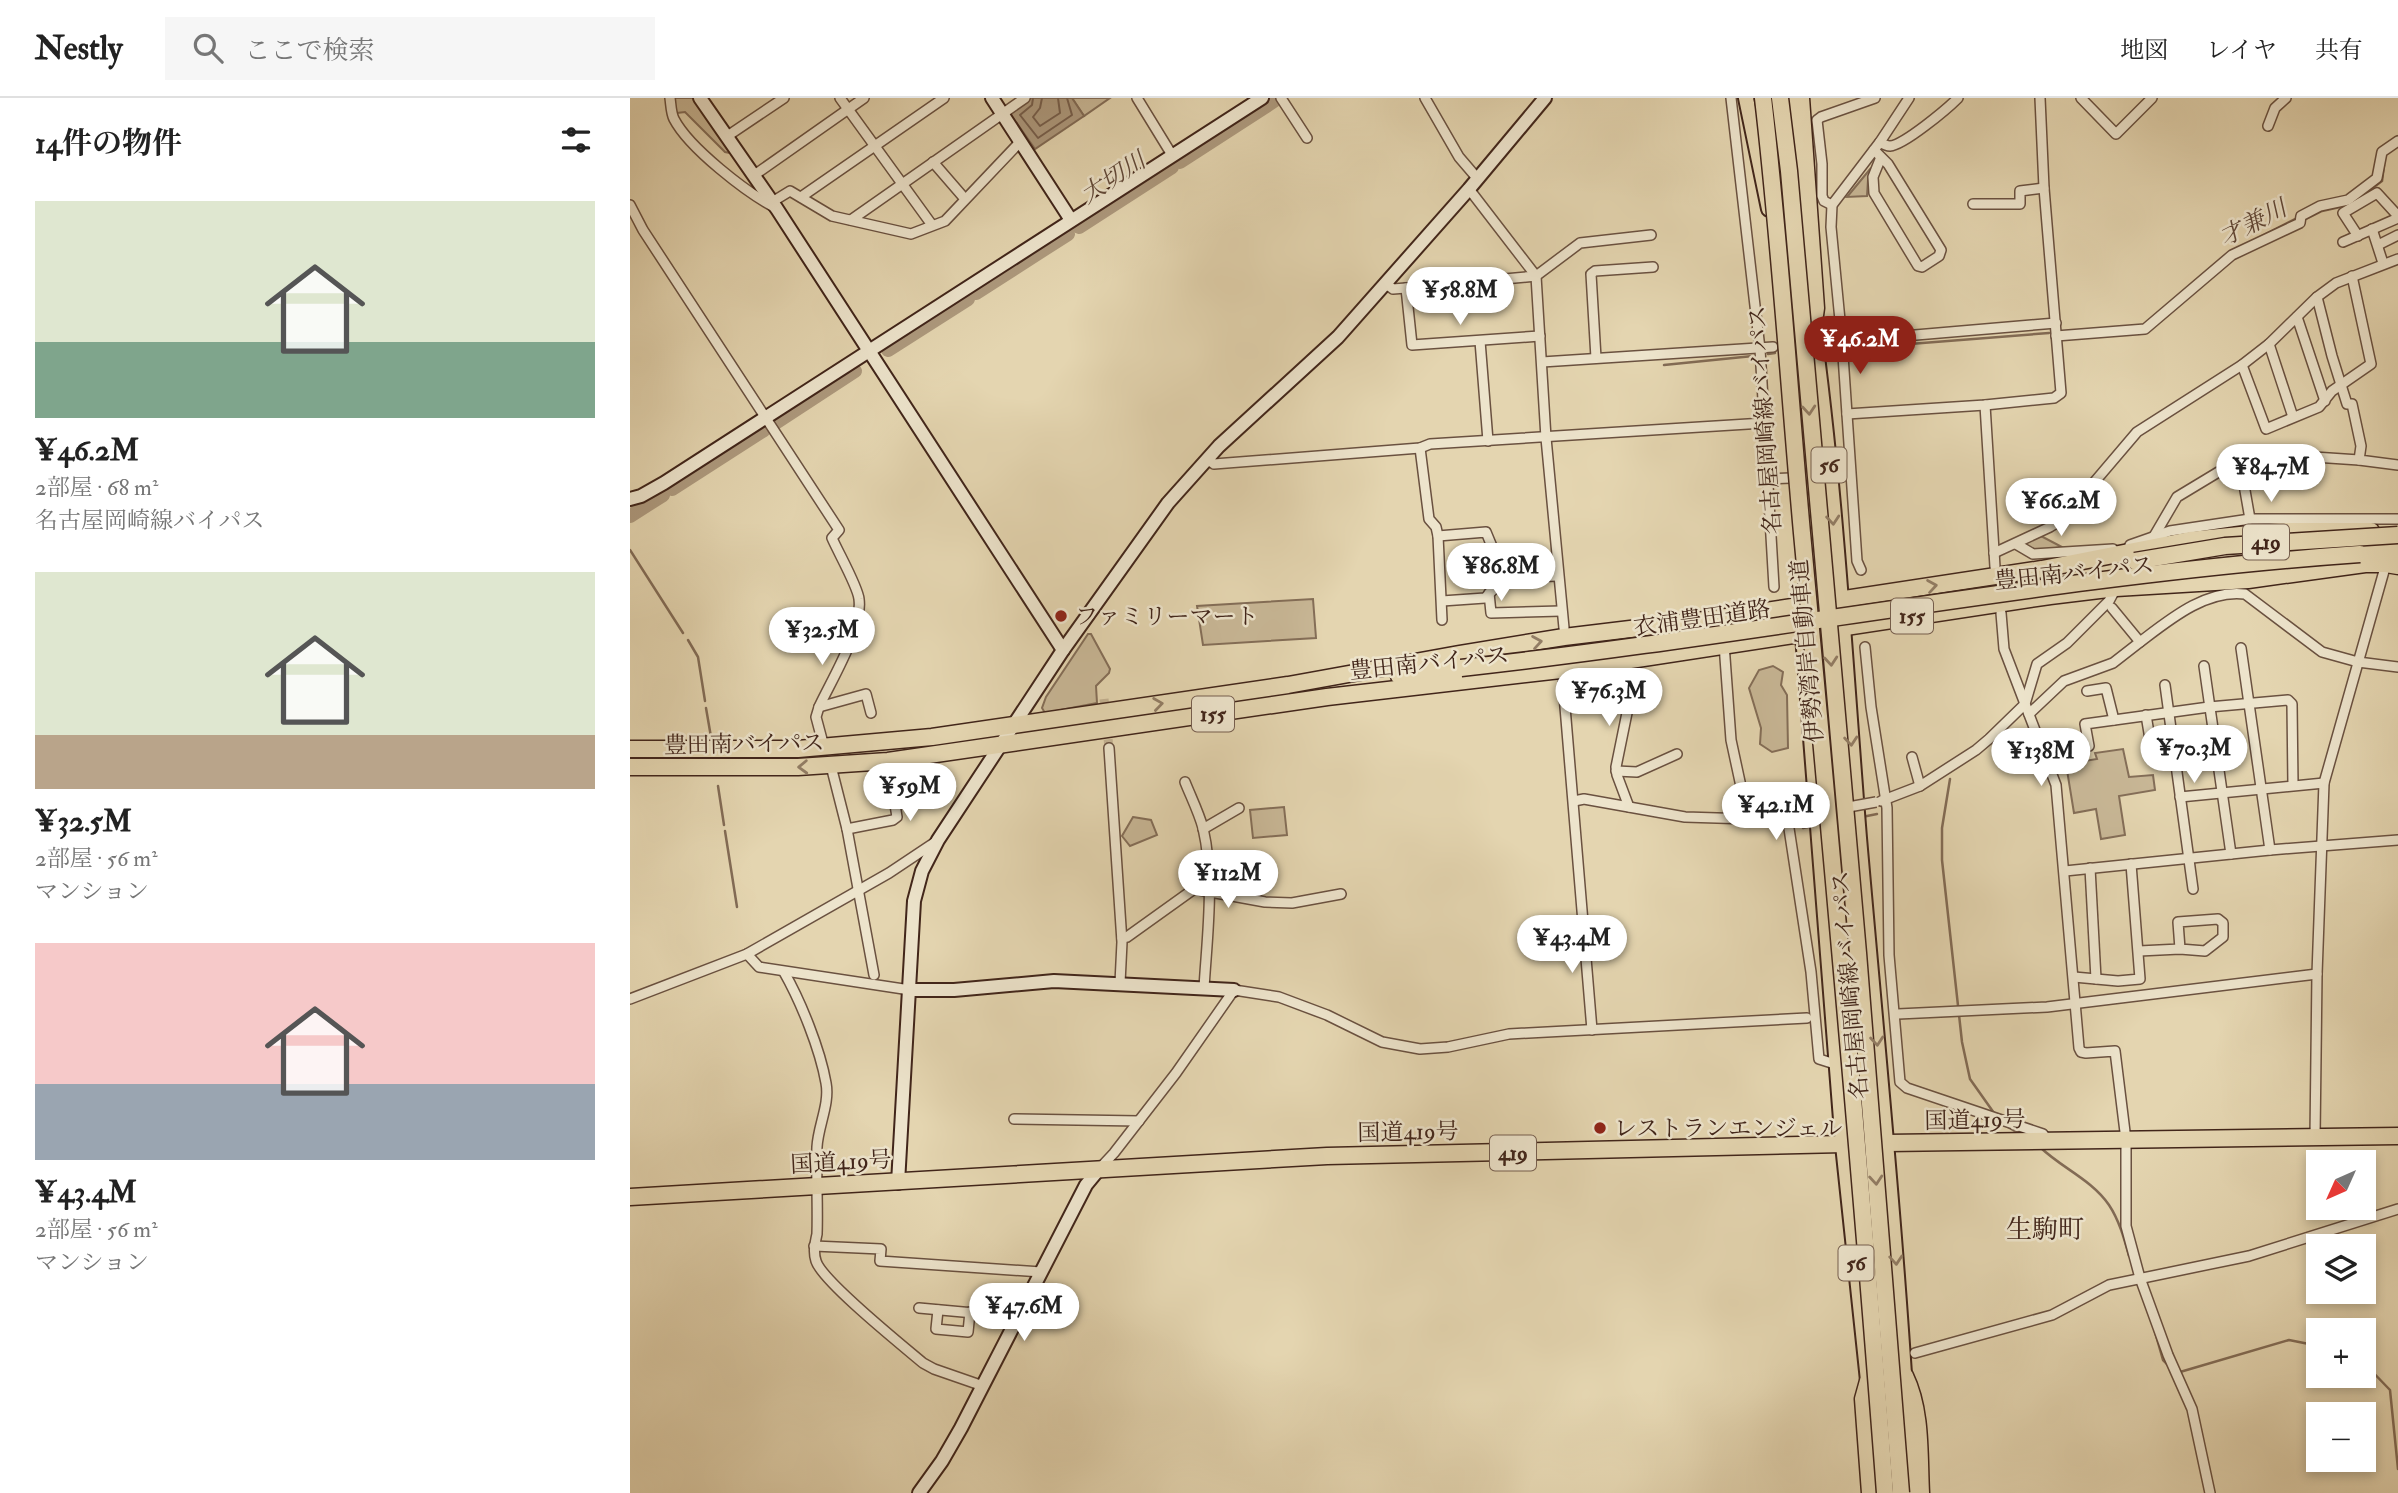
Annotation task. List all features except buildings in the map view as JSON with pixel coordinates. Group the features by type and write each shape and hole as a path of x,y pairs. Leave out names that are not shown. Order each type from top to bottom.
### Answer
{"highway":[{"path":"1759,98 1771,228 1776,343"},
{"name":"伊勢湾岸自動車道","path":"1759,98 1772,174 1885,1493"},
{"name":"伊勢湾岸自動車道","path":"1780,98 1789,171 1859,967 1901,1493"},
{"path":"1801,98 1807,230 1818,337"},
{"name":"豊田南バイパス","path":"2000,571 2229,535 2313,529 2376,531 2398,535"},
{"name":"419","path":"2000,571 2057,572 2225,546 2317,538 2398,535"},
{"name":"豊田南バイパス","path":"630,767 748,768 831,765 996,749 1326,697 1572,669 2050,596 2116,588 2248,580 2396,560"},
{"name":"419","path":"2050,596 2179,577 2396,560"},
{"name":"衣浦豊田道路","path":"1288,685 1324,684 1580,659 2023,594 2185,574 2292,563 2396,560"},
{"name":"155","path":"1801,606 2000,571"},
{"name":"豊田南バイパス","path":"630,748 824,747 865,744 1288,685 1551,639 1801,606"},
{"name":"衣浦豊田道路","path":"1264,707 1307,694 1462,671"},
{"path":"1017,721 1024,729 1032,730 1099,721 1148,723"},
{"path":"865,744 912,749 979,740 996,749"},
{"name":"国道419号","path":"630,1197 1327,1156 1887,1143 2398,1136"},
{"path":"1905,1376 1912,1390 1916,1413 1921,1493"},
{"path":"1868,1381 1863,1399 1870,1493"}],"main road":[{"path":"1746,98 1771,228"},
{"path":"1789,98 1807,230"},
{"path":"1795,98 1804,166 1807,230"},
{"name":"名古屋岡崎線バイパス","path":"1818,337 1887,1143 1911,1493"},
{"name":"名古屋岡崎線バイパス","path":"1776,343 1791,478 1843,1145 1877,1493"}],"street":[{"path":"670,98 673,117 695,144 728,176 757,198 775,206"},
{"path":"701,98 775,206 1063,650"},
{"path":"726,137 784,98"},
{"path":"840,98 932,225"},
{"path":"753,176 863,98"},
{"path":"802,197 944,98"},
{"path":"992,98 1071,220"},
{"path":"851,220 1025,98"},
{"path":"1137,98 1172,155"},
{"path":"630,499 642,496 664,483 1262,98"},
{"path":"1281,98 1307,138"},
{"path":"1425,98 1473,183 1536,276 1546,438 1564,628"},
{"path":"898,1183 917,889 924,865 938,840 1063,650 1168,503 1207,459 1338,337 1545,98"},
{"path":"1731,98 1760,349 1774,587"},
{"path":"1832,205 1824,201 1822,196 1822,163 1817,120 1875,98"},
{"path":"1878,149 1892,146 1915,133 1958,98"},
{"path":"1847,414 1985,405 2058,397 2061,393 2040,98"},
{"path":"2081,98 2116,134 2152,98"},
{"path":"2268,126 2275,108 2286,98"},
{"path":"1861,570 1857,561 1842,341 1831,227 1832,205 1878,149 1903,101"},
{"path":"775,206 790,191 832,216 911,234 944,221 1020,142"},
{"path":"2358,236 2343,213 2343,207 2377,178 2390,146"},
{"path":"1878,149 1941,250 1939,256 1922,267 1918,266 1874,193 1873,177 1878,149"},
{"path":"933,162 965,199"},
{"path":"1973,204 2020,204 2020,191 2045,188"},
{"path":"2056,336 2145,329 2232,255 2300,220 2320,206 2343,207 2377,193 2398,217 2343,242"},
{"path":"630,205 643,230 839,530 832,538 859,598 859,610 852,640 816,717 824,747"},
{"path":"2372,229 2383,263"},
{"path":"1386,284 1393,289 1536,276 1580,243 1651,235"},
{"path":"2378,245 2398,235"},
{"path":"1994,552 2016,544 2063,519 2137,432 2242,365 2336,283 2398,259"},
{"path":"1596,358 1591,274 1595,271 1653,267"},
{"path":"2242,365 2266,429 2319,407 2332,391 2371,364 2352,276"},
{"path":"1406,288 1412,345 1540,336"},
{"path":"2317,297 2347,404 2352,404 2361,446 2359,460"},
{"path":"2297,317 2325,401"},
{"path":"1818,337 1842,341 2056,323"},
{"path":"1480,341 1488,441"},
{"path":"1542,362 1760,349 1776,343"},
{"path":"2269,344 2293,417"},
{"path":"1985,405 1994,552 2000,571"},
{"path":"1207,459 1214,464 1420,448 1430,444 1765,423"},
{"path":"1420,448 1429,519 1436,527 1438,536 1442,620"},
{"path":"2153,538 2177,497 2235,462 2258,458 2314,457 2398,465"},
{"path":"2240,462 2250,519"},
{"path":"1829,473 1850,472"},
{"path":"1768,479 1791,478"},
{"path":"2016,544 2033,554 2116,549 2170,531 2250,519 2398,519"},
{"path":"1438,536 1486,533 1506,578"},
{"path":"2315,1137 2317,974 2324,783 2358,662 2396,560"},
{"path":"1443,601 1485,598 1506,578 1557,576"},
{"path":"1574,800 1584,799 1685,817 1748,819 1793,816 1880,801 1920,786 1976,750 2025,704 2038,664 2067,643 2109,601 2116,588"},
{"path":"2029,713 2064,681 2113,663 2180,612 2235,592 2245,594 2322,652 2358,662 2398,667"},
{"path":"1489,593 1491,613 1561,611"},
{"path":"2112,608 2140,642"},
{"path":"2001,613 2004,649 2056,785 2081,1052 2115,1051 2126,1140 2126,1226 2140,1278 2192,1409 2210,1493"},
{"path":"1724,644 1731,740 1748,819"},
{"path":"1865,647 1880,801 1887,808 1889,955 1900,1082 1907,1088 2043,1134 2047,1142"},
{"path":"2241,648 2270,850"},
{"path":"2204,666 2231,854"},
{"path":"1572,669 1574,682 1628,708 1616,771 1629,807"},
{"path":"1563,684 1591,1030"},
{"path":"2165,685 2193,889"},
{"path":"2087,691 2106,688 2115,720"},
{"path":"819,707 866,694 871,713"},
{"path":"2089,746 2085,724 2210,707 2288,700 2292,704 2293,785"},
{"path":"2146,715 2153,757"},
{"path":"1109,748 1122,939 1120,984"},
{"path":"1616,771 1637,772 1677,754"},
{"path":"1912,757 1920,786"},
{"path":"847,829 897,817 888,761"},
{"path":"831,765 847,829 874,975"},
{"path":"1185,782 1203,829 1208,890 1204,988"},
{"path":"2180,797 2324,783"},
{"path":"1203,829 1239,808"},
{"path":"1793,816 1819,1059 1838,1065"},
{"path":"630,999 747,954 890,873 938,840"},
{"path":"2065,871 2398,840"},
{"path":"2074,977 2118,981 2140,979 2131,864"},
{"path":"2090,868 2096,979"},
{"path":"1122,939 1194,889 1265,902 1292,902 1341,894"},
{"path":"2139,951 2205,951 2223,937 2222,923 2218,919 2178,922 2180,949"},
{"path":"747,954 759,967 910,989 954,990 1054,981 1234,990 1279,997 1327,1015 1382,1042 1420,1049 1448,1048 1510,1034 1807,1018"},
{"path":"1870,959 1889,955"},
{"path":"1811,972 1830,969"},
{"path":"784,972 804,1013 827,1085 817,1148 817,1234 814,1246 816,1262 830,1280 902,1346 934,1369 983,1387"},
{"path":"1898,1014 2028,1009 2317,974"},
{"path":"919,1493 953,1443 1086,1185 1139,1121 1234,990"},
{"path":"1014,1119 1139,1121"},
{"path":"1915,1353 2052,1315 2109,1285 2249,1256 2398,1209"},
{"path":"814,1246 881,1249 880,1261 1041,1272"},
{"path":"919,1308 1018,1317"},
{"path":"938,1310 936,1329 968,1332 970,1312"}],"shaded area":[{"path":"671,98 694,98 730,153 725,152 685,112 677,113 675,117"},
{"path":"1072,98 1110,98 1084,116"},
{"path":"1871,168 1867,196 1847,197"},
{"path":"2039,535 2062,547 2035,551 2022,545"},
{"path":"1313,599 1316,638 1203,645 1197,606"},
{"path":"1088,634 1091,634 1110,669 1096,686 1097,703 1045,713 1042,708 1046,697"},
{"path":"1773,666 1783,672 1781,685 1787,695 1788,748 1772,752 1760,744 1761,728 1749,688 1759,670"},
{"path":"2123,749 2129,777 2153,775 2155,790 2119,796 2125,835 2101,839 2096,809 2074,813 2066,764 2097,759 2095,753"},
{"path":"1284,807 1287,835 1253,838 1250,810"},
{"path":"1133,817 1151,820 1157,835 1130,846 1122,836"}],"water":[{"path":"1031,98 1072,98 1084,116 1035,149 1011,115 1013,109"}],"waterway":[{"name":"大切川","path":"1180,162 1274,101"},
{"name":"才兼川","path":"2387,145 2398,136"},
{"name":"才兼川","path":"2355,201 2382,181 2384,165"},
{"name":"大切川","path":"1079,227 1172,167"},
{"name":"才兼川","path":"2227,254 2295,219 2304,220 2322,211 2349,205"},
{"name":"大切川","path":"976,293 1068,234"},
{"name":"大切川","path":"888,350 968,299"},
{"name":"才兼川","path":"1846,349 2049,333"},
{"name":"才兼川","path":"1823,350 1832,350"},
{"name":"才兼川","path":"1768,354 1775,353"},
{"name":"才兼川","path":"1664,365 1753,356"},
{"name":"大切川","path":"774,424 855,371"},
{"name":"大切川","path":"672,489 764,430"},
{"name":"大切川","path":"630,516 663,495"},
{"path":"630,550 683,633"},
{"path":"688,640 698,657 705,701"},
{"path":"706,708 711,737"},
{"path":"1950,779 1942,828 1942,860 1962,1042 1970,1079 1994,1113"},
{"path":"718,786 724,825"},
{"path":"1862,817 1877,814"},
{"path":"1803,828 1814,826"},
{"path":"725,831 737,907"},
{"path":"2003,1124 2018,1133"},
{"path":"2041,1148 2102,1196 2116,1217 2129,1256"},
{"path":"2155,1332 2163,1360 2170,1367"},
{"path":"2180,1372 2289,1340 2306,1343"},
{"path":"2376,1375 2390,1390 2398,1469"}],"tunnel":[{"path":"1104,699 1109,748"}],"place":[{"name":"ファミリーマート","path":"1061,616"},
{"name":"レストランエンジェル","path":"1600,1128"}],"district":[{"name":"生駒町","path":"2045,1230"}]}
